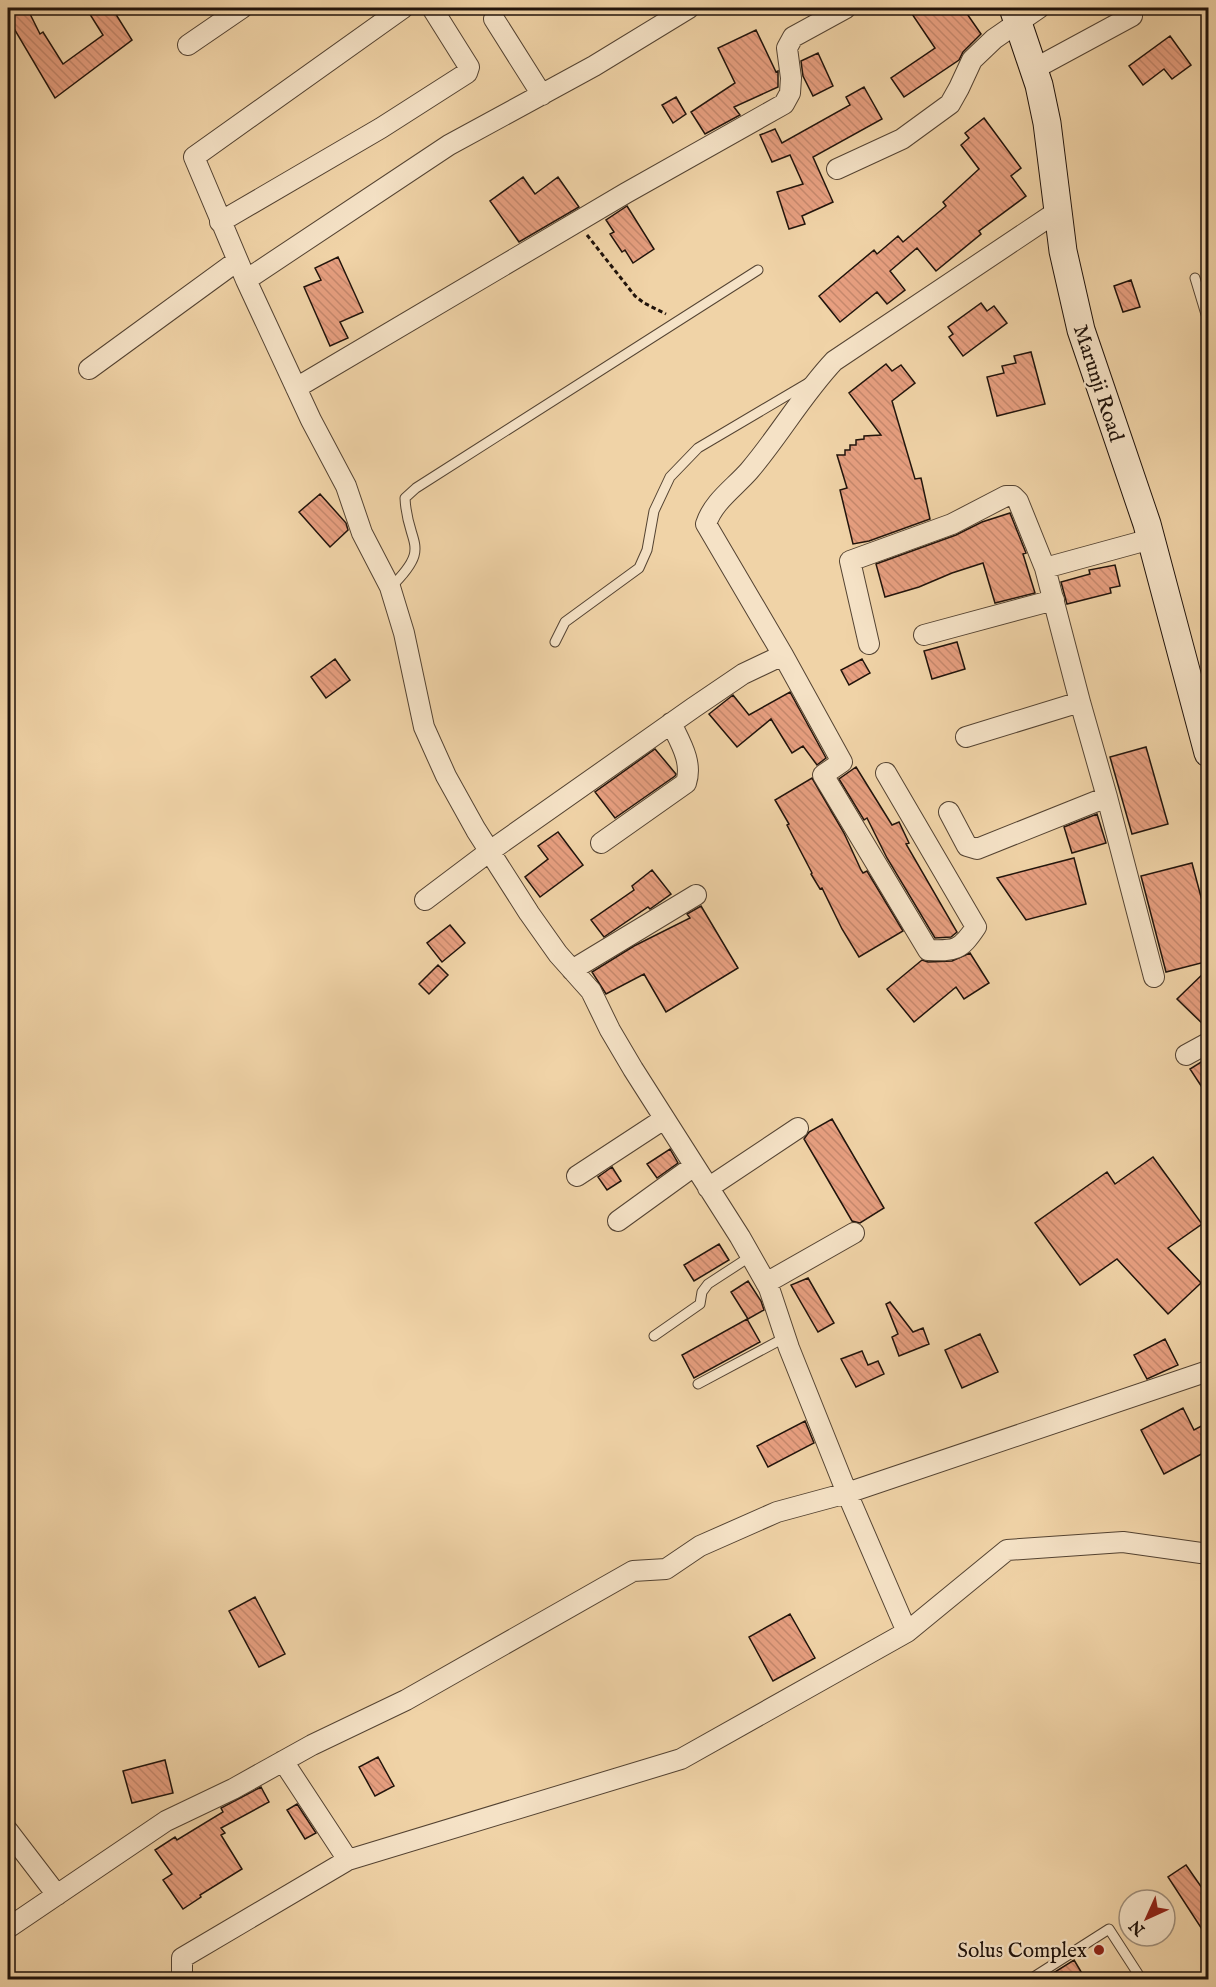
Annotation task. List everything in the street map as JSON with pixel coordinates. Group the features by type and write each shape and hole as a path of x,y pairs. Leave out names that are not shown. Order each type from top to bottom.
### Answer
{"street":[{"path":"188,45 242,8"},
{"path":"403,8 194,157 237,261 311,420 346,486 362,533 390,588 404,633 424,727 446,776 476,830 535,921 558,954 591,991 621,1049 766,1283 847,1493 907,1632"},
{"path":"220,222 381,128 467,73 469,67 432,8"},
{"path":"246,280 449,145 594,66 688,8"},
{"path":"296,388 577,222 784,104 790,93 787,48 793,37 846,8"},
{"path":"837,169 903,139 950,104 972,60 1023,12"},
{"name":"Marunji Road","path":"1023,12 1047,123 1063,251 1081,330 1151,540 1209,753"},
{"path":"1034,69 1132,16"},
{"path":"494,19 542,95"},
{"path":"886,773 976,927 967,940 952,951 928,950 823,775 842,762 783,655 706,524 710,512 750,470 820,376 834,361 1058,211"},
{"path":"89,369 237,261"},
{"path":"868,644 850,561 858,556 952,524 1006,496 1013,496 1018,501 1045,568 1154,977"},
{"path":"1045,568 1151,540"},
{"path":"924,635 1054,600"},
{"path":"425,900 490,851 671,723 743,674 783,655"},
{"path":"966,737 1080,702"},
{"path":"601,843 686,783 687,759 671,723"},
{"path":"949,812 967,846 977,849 1107,797"},
{"path":"572,970 696,895"},
{"path":"1186,1055 1209,1043"},
{"path":"577,1176 664,1119"},
{"path":"708,1188 798,1128"},
{"path":"618,1221 694,1166"},
{"path":"766,1283 854,1233"},
{"path":"8,1928 166,1821 406,1700 633,1571 666,1569 700,1546 777,1512 847,1493 1209,1371"},
{"path":"182,1980 182,1958 348,1860 681,1759 907,1632 1006,1550 1123,1542 1209,1554"},
{"path":"283,1761 348,1860"},
{"path":"8,1832 57,1895"}],"lane":[{"path":"390,588 405,573 415,557 415,541 405,511 405,498 758,270"},
{"path":"1195,278 1209,321"},
{"path":"555,642 565,622 639,568 647,550 654,511 670,477 698,448 820,376"},
{"path":"654,1336 700,1304 702,1292 708,1284 751,1256"},
{"path":"698,1384 786,1337"},
{"path":"1029,1980 1109,1929 1142,1980"}],"path":[{"path":"577,222 635,296 678,321"}],"building":[{"path":"8,8 27,8 40,34 43,32 63,64 103,35 86,8 112,8 132,40 55,98 12,25 8,28"},
{"path":"908,8 963,8 981,34 963,52 959,60 904,97 891,78 935,48"},
{"path":"756,30 776,72 778,71 778,87 734,107 740,115 705,134 691,112 735,83 718,48"},
{"path":"1170,36 1191,65 1172,79 1164,69 1143,85 1129,66"},
{"path":"818,53 833,86 813,96 803,76 801,61"},
{"path":"864,87 882,119 813,157 833,202 802,216 805,224 789,229 777,192 803,184 790,155 772,162 760,135 775,129 782,143 850,105 846,97"},
{"path":"676,97 686,114 673,123 662,105"},
{"path":"984,118 1021,168 1011,176 1026,196 979,231 981,234 936,271 917,248 890,271 905,290 887,304 877,292 840,322 819,296 874,250 877,254 898,236 903,242 946,206 943,202 979,169 961,145 969,138 965,133"},
{"path":"523,177 535,194 558,177 579,207 519,242 490,201"},
{"path":"627,206 654,249 633,263 625,250 622,252 610,234 614,232 606,220"},
{"path":"338,257 363,312 340,322 348,338 330,346 304,287 321,280 315,268"},
{"path":"1131,280 1140,307 1123,312 1114,286"},
{"path":"981,303 987,311 994,306 1007,323 963,356 949,337 953,334 948,327"},
{"path":"1031,352 1045,404 997,416 987,377 1004,373 1002,366 1016,363 1014,356"},
{"path":"886,364 892,371 901,365 915,383 892,401 915,479 921,478 930,519 869,541 853,544 840,490 847,488 837,455 845,455 845,450 850,450 850,445 856,445 856,440 864,439 864,436 881,435 849,393"},
{"path":"320,494 346,523 348,530 330,547 299,512"},
{"path":"1010,513 1026,553 1023,554 1035,593 995,603 983,563 885,597 876,564"},
{"path":"1115,565 1120,586 1110,588 1111,593 1067,604 1061,582 1090,574 1089,570"},
{"path":"957,642 965,669 932,679 924,651"},
{"path":"335,659 350,680 326,698 311,677"},
{"path":"862,659 870,673 849,685 841,670"},
{"path":"790,692 826,758 817,765 803,746 792,753 771,719 737,747 709,714 733,695 749,715"},
{"path":"1146,747 1168,824 1132,834 1110,757"},
{"path":"655,749 676,774 675,776 615,818 595,792"},
{"path":"856,767 892,825 899,822 909,843 906,844 957,932 951,937 935,938 887,858 867,818 864,820 839,779"},
{"path":"812,778 844,833 861,870 863,873 867,871 903,931 859,957 822,888 820,889 811,874 787,825 789,824 775,800"},
{"path":"1097,814 1106,843 1072,853 1064,827"},
{"path":"558,832 583,865 540,897 525,877 548,859 538,846"},
{"path":"1074,858 1086,904 1026,920 997,878"},
{"path":"1192,863 1209,927 1209,961 1166,972 1141,876"},
{"path":"652,870 671,894 604,937 591,920 634,890 632,886"},
{"path":"701,906 738,968 666,1012 644,974 606,994 592,972 634,946 690,918 687,914"},
{"path":"450,925 465,943 442,962 427,943"},
{"path":"970,953 989,983 964,999 956,987 914,1022 887,989 922,960 952,961"},
{"path":"438,965 448,975 429,994 419,984"},
{"path":"1209,968 1209,1030 1177,999"},
{"path":"1209,1057 1209,1098 1190,1069"},
{"path":"832,1119 884,1208 860,1223 852,1221 804,1139 809,1132"},
{"path":"670,1149 678,1163 657,1178 647,1164"},
{"path":"1153,1157 1202,1224 1168,1248 1201,1283 1168,1314 1117,1259 1080,1285 1035,1223 1107,1172 1115,1184"},
{"path":"612,1167 621,1181 607,1190 598,1177"},
{"path":"719,1244 729,1260 694,1281 684,1265"},
{"path":"808,1278 834,1323 818,1332 791,1285"},
{"path":"748,1281 764,1310 748,1319 731,1292"},
{"path":"890,1302 913,1332 923,1328 929,1344 899,1356 892,1337 898,1334 886,1304"},
{"path":"747,1319 760,1342 694,1378 682,1355"},
{"path":"980,1334 998,1372 962,1388 945,1350"},
{"path":"1165,1339 1178,1365 1147,1379 1134,1355"},
{"path":"862,1351 868,1365 878,1361 884,1374 856,1387 841,1359"},
{"path":"1183,1408 1194,1430 1209,1422 1209,1450 1164,1474 1141,1430"},
{"path":"805,1421 814,1443 768,1467 757,1446"},
{"path":"255,1597 285,1654 259,1667 229,1611"},
{"path":"790,1614 815,1658 773,1681 749,1637"},
{"path":"378,1757 394,1786 375,1796 359,1767"},
{"path":"165,1760 173,1793 132,1803 123,1771"},
{"path":"261,1787 269,1802 221,1828 225,1833 221,1835 242,1869 200,1895 201,1897 183,1909 163,1880 172,1874 155,1850 175,1837 177,1840 223,1812 221,1808"},
{"path":"297,1804 316,1833 305,1839 287,1810"},
{"path":"1186,1865 1209,1898 1209,1940 1177,1888 1168,1877"},
{"path":"1074,1960 1086,1980 1042,1980"}],"place":[{"name":"Solus Complex","path":"1099,1950"}]}
